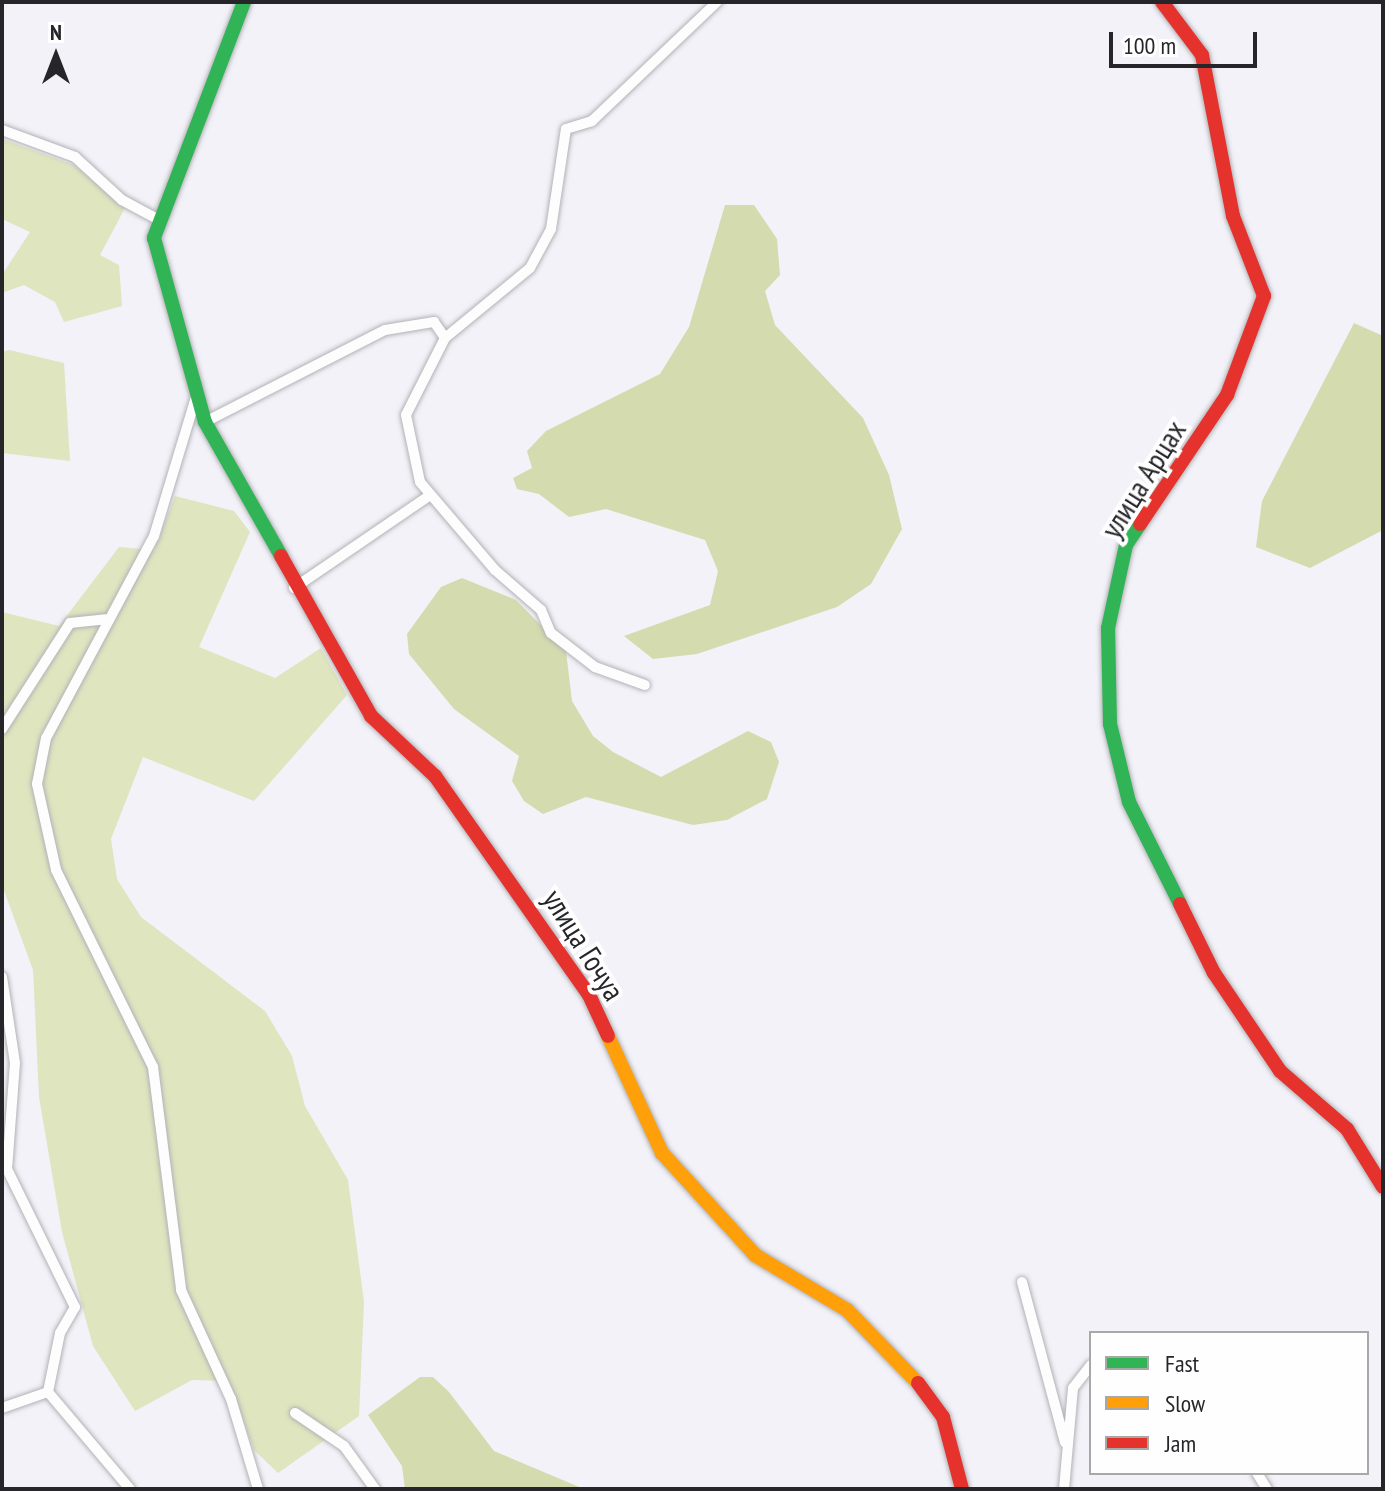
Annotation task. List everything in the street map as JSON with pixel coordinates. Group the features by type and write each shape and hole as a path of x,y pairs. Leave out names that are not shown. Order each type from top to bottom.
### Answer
{"street":[{"name":"улица Гочуа","path":"244,2 159,220 155,264 198,388 205,422 294,588 371,716 435,776 567,960 662,1153 755,1255 847,1310 925,1390 943,1417 962,1489"},
{"path":"645,685 595,667 551,633 541,610 514,590 429,496 415,467 406,415 445,338 530,268 551,229 566,129 592,121 717,2"},
{"name":"улица Арцах","path":"1162,2 1202,55 1209,117 1233,216 1264,296 1227,395 1126,545 1108,628 1110,724 1129,802 1214,973 1280,1071 1347,1129 1383,1187"},
{"path":"2,130 75,157 122,200 159,220"},
{"path":"205,422 385,330 434,322 445,338"},
{"path":"198,388 175,485 46,738 39,811 56,870 153,1067 181,1290 231,1399 258,1489"},
{"path":"294,588 429,496"},
{"path":"2,729 70,623 106,619"},
{"path":"2,977 15,1063 7,1169 75,1307 60,1333 48,1392"},
{"path":"1022,1282 1065,1442"},
{"path":"1064,1489 1065,1442 1073,1388 1089,1368"},
{"path":"2,1408 48,1392"},
{"path":"48,1392 130,1489"},
{"path":"295,1413 344,1446 375,1489"}],"green space":[{"path":"2,139 74,165 125,208 100,255 119,265 122,306 64,322 55,302 24,285 2,293 2,275 30,232 2,219"},
{"path":"725,205 754,205 777,239 780,275 765,291 775,325 863,418 889,475 902,529 871,584 837,607 697,654 653,659 624,636 710,605 718,571 705,540 606,509 569,517 539,494 517,489 513,478 532,468 527,451 546,431 660,374 689,327"},
{"path":"1354,323 1383,336 1383,530 1310,568 1256,547 1262,501"},
{"path":"9,350 64,363 70,461 2,453 2,352"},
{"path":"175,496 234,511 250,532 199,647 275,678 321,648 347,695 254,801 143,757 111,839 117,879 141,917 265,1011 292,1056 305,1106 348,1180 364,1302 359,1416 278,1473 254,1450 229,1381 192,1380 135,1411 93,1346 62,1232 39,1097 33,970 2,885 2,612 59,626 119,547 154,550"},
{"path":"462,578 516,600 566,651 572,701 593,736 613,752 661,777 748,731 771,742 779,762 767,799 727,820 693,825 586,797 543,814 524,801 512,781 519,756 454,709 409,654 407,634 441,587"},
{"path":"420,1377 433,1377 449,1392 494,1451 584,1489 405,1489 402,1466 368,1415"}],"traffic: fast":[{"path":"244,2 154,238 205,422 281,556"},
{"path":"1140,524 1126,545 1108,628 1110,724 1129,802 1180,904"}],"traffic: slow":[{"path":"608,1036 662,1153 755,1255 847,1310 918,1383"}],"traffic: jam":[{"path":"1140,524 1227,395 1264,296 1233,216 1202,55 1162,2"},
{"path":"281,556 371,716 435,776 589,995 608,1036"},
{"path":"1180,904 1214,973 1280,1071 1347,1129 1383,1187"},
{"path":"918,1383 943,1417 962,1489"}]}
